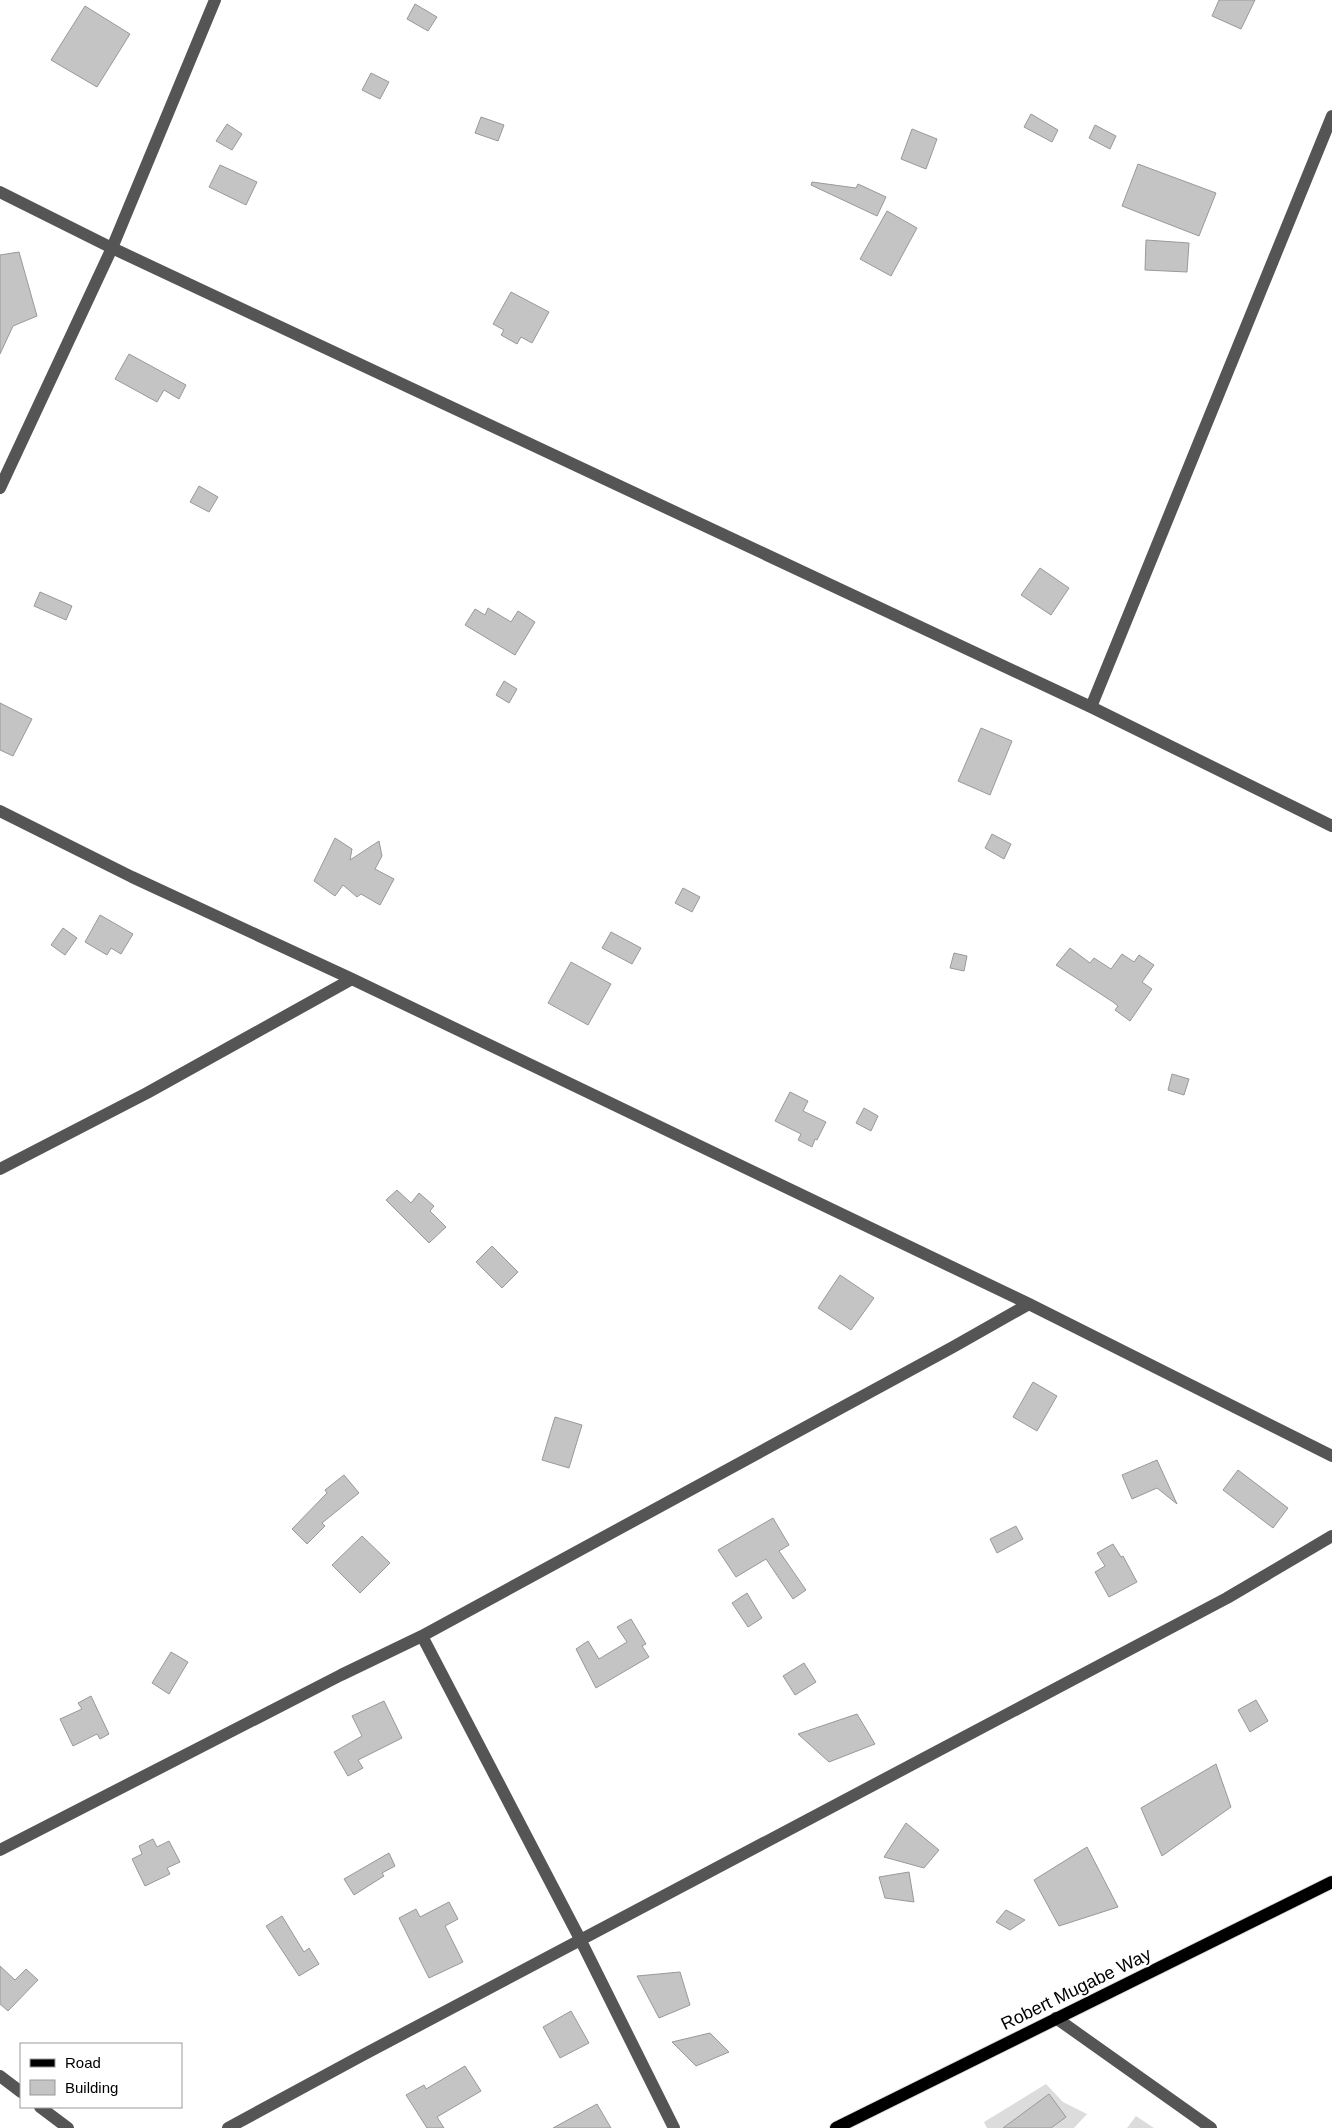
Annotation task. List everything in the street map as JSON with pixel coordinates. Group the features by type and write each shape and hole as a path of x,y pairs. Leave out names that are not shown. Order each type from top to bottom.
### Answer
{"main road":[{"name":"Robert Mugabe Way","path":"836,2128 1332,1882"}],"street":[{"path":"0,488 112,248 215,0"},
{"path":"1091,707 1332,116"},
{"path":"0,192 112,248 1091,707 1332,826"},
{"path":"0,811 132,877 352,979 1029,1304 1332,1456"},
{"path":"0,1169 147,1093 352,979"},
{"path":"0,1850 341,1675 422,1636 936,1357 1029,1304"},
{"path":"228,2128 1227,1598 1332,1536"},
{"path":"422,1636 580,1940 674,2128"},
{"path":"1056,2018 1211,2128"},
{"path":"0,2076 20,2091"},
{"path":"41,2108 68,2128"}],"shaded area":[{"path":"1046,2084 1063,2102 1087,2114 1074,2128 987,2128 984,2122"},
{"path":"1136,2116 1154,2128 1127,2128"}],"building":[{"path":"1219,0 1255,0 1241,29 1212,16"},
{"path":"415,4 437,17 428,31 407,19"},
{"path":"85,6 130,34 97,87 51,60"},
{"path":"371,73 389,82 380,99 362,90"},
{"path":"1031,114 1058,130 1052,142 1024,127"},
{"path":"481,117 504,125 498,141 475,133"},
{"path":"227,124 242,134 232,150 216,141"},
{"path":"1095,125 1116,136 1110,149 1089,138"},
{"path":"912,129 937,139 926,169 901,159"},
{"path":"1138,164 1216,193 1199,236 1122,206"},
{"path":"220,165 257,182 246,205 209,187"},
{"path":"812,182 856,188 858,184 886,197 877,216 811,185"},
{"path":"887,211 917,228 891,276 860,259"},
{"path":"1146,240 1189,243 1187,272 1145,270"},
{"path":"19,252 37,316 13,326 0,354 0,255"},
{"path":"511,292 549,312 532,343 521,337 517,344 501,335 504,330 493,324"},
{"path":"129,354 186,385 179,399 164,390 157,402 115,379"},
{"path":"199,486 218,497 209,512 190,502"},
{"path":"1040,568 1069,588 1051,615 1021,595"},
{"path":"40,592 72,606 66,620 34,606"},
{"path":"488,608 511,622 518,611 535,622 515,655 465,625 475,609 485,615"},
{"path":"504,681 517,689 509,703 496,695"},
{"path":"0,703 32,719 13,756 0,750"},
{"path":"981,728 1012,741 990,795 958,781"},
{"path":"992,834 1011,844 1004,859 985,848"},
{"path":"335,838 352,849 350,860 379,841 382,856 375,869 394,879 380,905 361,894 357,897 343,885 335,896 314,881"},
{"path":"683,888 700,897 692,912 675,903"},
{"path":"100,915 133,934 121,954 111,948 107,955 85,942"},
{"path":"63,928 77,938 65,955 51,945"},
{"path":"611,932 641,948 632,964 602,948"},
{"path":"1070,948 1090,963 1094,958 1111,969 1122,954 1134,962 1139,955 1154,965 1142,982 1152,989 1130,1021 1115,1010 1118,1006 1113,1002 1056,965"},
{"path":"954,953 967,956 964,971 950,968"},
{"path":"571,962 611,984 588,1025 548,1003"},
{"path":"1172,1074 1189,1079 1184,1095 1168,1090"},
{"path":"790,1092 808,1101 803,1111 826,1122 812,1147 798,1140 801,1134 775,1121"},
{"path":"864,1108 878,1116 871,1131 856,1123"},
{"path":"397,1190 411,1203 419,1193 434,1206 430,1211 446,1227 429,1243 386,1200"},
{"path":"492,1246 518,1272 502,1288 476,1262"},
{"path":"840,1275 874,1298 851,1330 818,1308"},
{"path":"1033,1382 1057,1396 1037,1431 1013,1417"},
{"path":"555,1417 582,1425 569,1468 542,1460"},
{"path":"1157,1460 1177,1504 1157,1488 1132,1499 1122,1475"},
{"path":"1238,1470 1288,1508 1273,1528 1223,1490"},
{"path":"344,1475 359,1493 322,1523 325,1526 307,1544 292,1529 327,1493 325,1490"},
{"path":"773,1518 789,1545 779,1551 806,1590 793,1599 766,1559 736,1577 718,1550"},
{"path":"1016,1526 1023,1539 997,1553 990,1539"},
{"path":"362,1536 390,1563 360,1593 332,1565"},
{"path":"1113,1544 1121,1557 1123,1556 1137,1582 1109,1597 1095,1572 1105,1566 1097,1553"},
{"path":"747,1593 762,1618 748,1627 732,1603"},
{"path":"631,1619 646,1644 642,1646 649,1657 596,1688 576,1649 588,1641 599,1659 627,1642 617,1627"},
{"path":"171,1652 188,1662 169,1694 152,1683"},
{"path":"804,1663 816,1682 795,1695 783,1676"},
{"path":"91,1696 109,1734 100,1739 97,1734 73,1746 60,1719 82,1709 78,1703"},
{"path":"1256,1700 1268,1721 1250,1732 1238,1710"},
{"path":"384,1701 402,1738 358,1760 363,1768 348,1776 334,1752 362,1736 352,1716"},
{"path":"857,1714 875,1744 829,1762 798,1734"},
{"path":"1216,1764 1231,1807 1162,1856 1141,1808"},
{"path":"906,1823 939,1850 924,1868 884,1857"},
{"path":"153,1839 157,1847 169,1841 180,1862 167,1868 170,1874 145,1886 132,1859 142,1854 139,1846"},
{"path":"1087,1847 1118,1907 1059,1926 1034,1880"},
{"path":"389,1853 395,1866 382,1873 384,1876 354,1895 344,1879"},
{"path":"909,1872 914,1902 885,1898 879,1877"},
{"path":"449,1902 458,1919 445,1926 463,1962 429,1978 399,1918 416,1909 420,1917"},
{"path":"1006,1910 1025,1920 1010,1930 996,1922"},
{"path":"282,1916 304,1952 309,1948 319,1964 299,1976 266,1926"},
{"path":"0,1966 15,1980 26,1969 38,1980 8,2011 0,2004"},
{"path":"680,1972 690,2005 659,2018 637,1976"},
{"path":"571,2011 589,2043 560,2058 543,2027"},
{"path":"710,2033 729,2052 696,2066 672,2042"},
{"path":"465,2066 481,2091 437,2117 444,2128 427,2128 406,2095 424,2085 426,2089"},
{"path":"1049,2094 1066,2117 1051,2128 1003,2128"},
{"path":"597,2104 611,2128 553,2128"}]}
